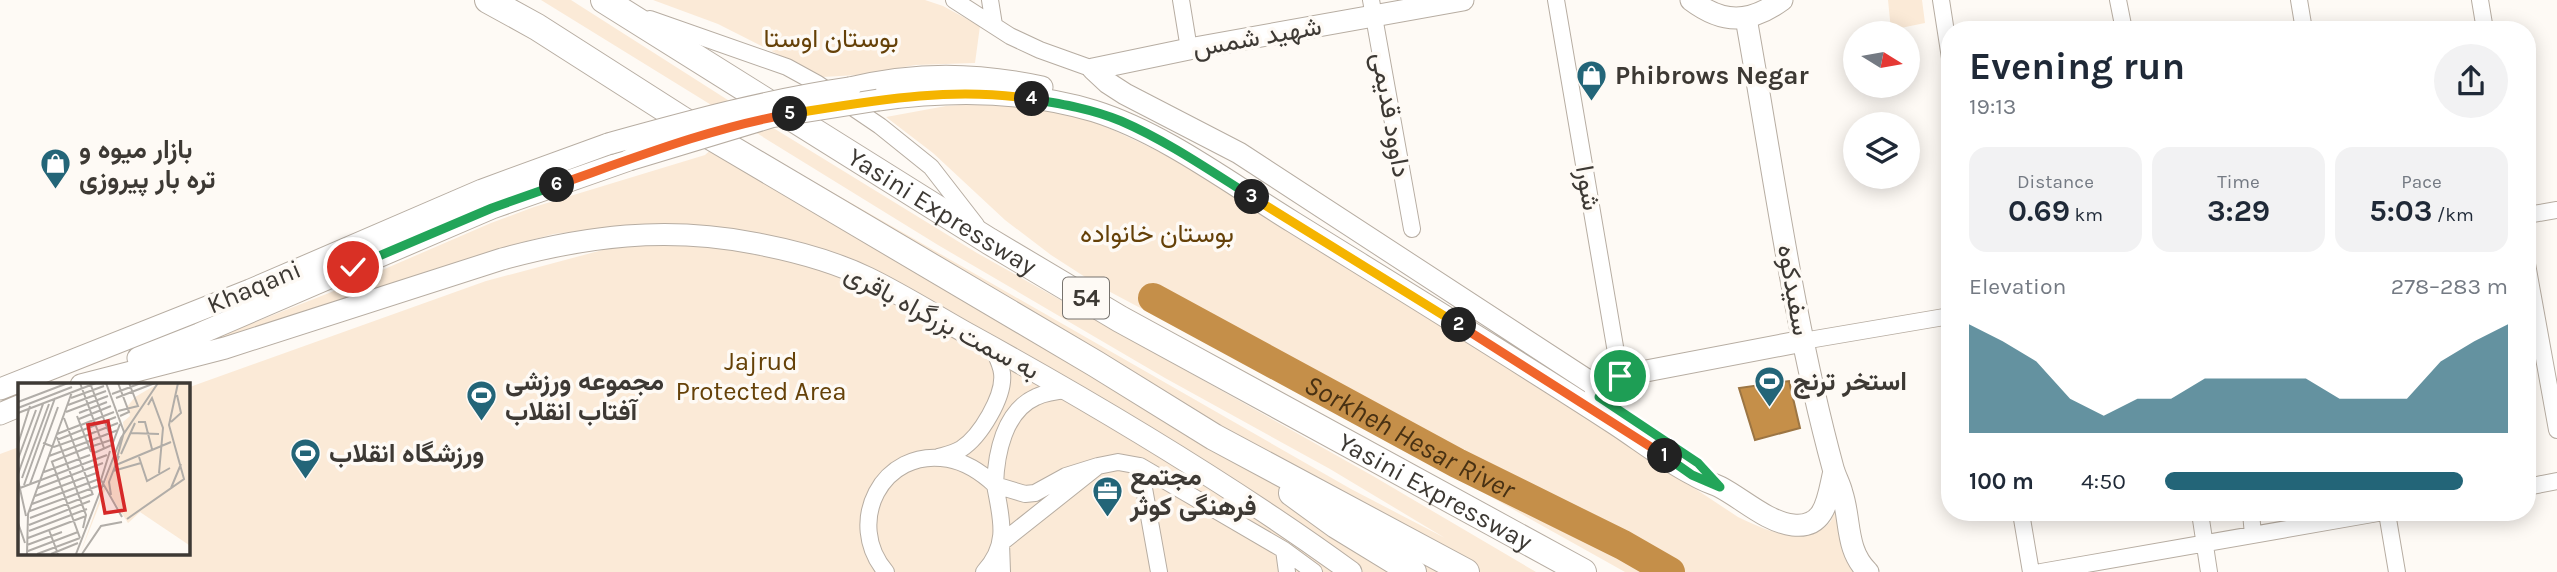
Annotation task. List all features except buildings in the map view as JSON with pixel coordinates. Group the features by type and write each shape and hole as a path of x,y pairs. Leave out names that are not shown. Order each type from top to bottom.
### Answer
{"highway":[{"name":"Yasini Expressway","path":"488,0 537,27 681,119 1096,364 1214,437 1466,572"},
{"name":"Yasini Expressway","path":"611,4 989,241 1121,318 1583,572"},
{"path":"1214,437 1336,525 1413,572"}],"main road":[{"name":"شهید شمس","path":"1093,69 1372,8 1463,0"},
{"path":"1691,0 1706,12 1726,18 1746,18 1766,12 1782,0"},
{"name":"سفیدکوه","path":"1746,18 1803,341 1834,471 1843,494 1848,531 1862,565"},
{"path":"1093,69 1125,94 1239,153 1593,384 1599,397 1620,376 1803,341"},
{"name":"Khaqani","path":"0,389 250,290 482,190 608,145 713,114 803,95 920,76 967,76 1071,94 1124,111 1178,138 1599,397 1698,463 1720,487"},
{"name":"Khaqani","path":"76,383 199,334 492,208 629,160 771,117 911,95 990,94 1068,104 1120,121 1169,145 1585,404 1692,475 1720,487"},
{"name":"به سمت بزرگراه باقری","path":"88,383 225,348 502,258 584,239 629,234 711,236 788,250 866,277 1069,390 1225,485 1351,572"},
{"path":"0,414 18,406"},
{"path":"1720,487 1791,526 1805,525 1817,520 1824,512 1834,471"}],"street":[{"path":"954,0 1040,50 1093,69"},
{"path":"989,0 994,25"},
{"path":"1181,0 1189,49"},
{"name":"شورا","path":"1556,0 1620,376"},
{"path":"1941,0 1944,21"},
{"path":"2118,0 2122,21"},
{"path":"2299,0 2302,21"},
{"path":"2480,0 2484,21"},
{"path":"611,4 787,67 818,84 931,167 989,241"},
{"name":"داوود قدیمی","path":"1372,8 1412,229"},
{"path":"2536,214 2557,210"},
{"path":"2536,314 2557,430"},
{"path":"1803,341 1941,318"},
{"path":"934,458 959,450 976,436 997,401 1002,374 992,346"},
{"path":"1002,572 1003,521 995,485 998,448 1011,422 1025,403 1036,397 1069,390"},
{"path":"886,572 877,561 868,540 868,517 874,496 887,478 905,465 926,458 948,459 969,467 995,485 1025,495 1035,493 1066,476 1098,466 1118,463 1140,467 1284,550 1314,572"},
{"path":"984,572 992,564 1001,543 1098,466"},
{"path":"1140,467 1159,572"},
{"path":"2536,484 2557,481"},
{"path":"2022,521 2031,572"},
{"path":"2201,521 2209,572"},
{"path":"2251,521 2253,535"},
{"path":"2041,572 2333,521"},
{"path":"2388,521 2397,572"},
{"path":"1284,550 1287,572"}],"green space":[{"name":"Jajrud Protected Area","path":"541,0 571,0 977,253 1373,476 1536,572 0,572 0,454 18,447 18,554 189,554 189,387 486,281 610,248 633,225 554,234 516,244 158,360 329,293 491,223 534,207 705,155 729,133 1351,489 1445,538 1330,469 1165,378 938,245"},
{"name":"بوستان اوستا","path":"653,0 925,0 943,6 980,26 975,63 916,65 857,75 823,77 718,24"},
{"path":"1888,0 1922,0 1925,23 1890,21"},
{"name":"بوستان خانواده","path":"1002,102 1083,116 1188,165 1494,356 1738,517 1773,532 1798,536 1810,534 1821,530 1831,521 1834,511 1832,494 1856,572 1625,572 1402,447 1099,286 1051,255 1005,220 933,153 886,117 946,106"}],"shaded area":[{"name":"استخر ترنج","path":"1789,381 1800,428 1755,440 1739,388"}],"waterway":[{"name":"Sorkheh Hesar River","path":"1153,298 1457,463 1623,545 1670,572"}],"place":[{"name":"Phibrows Negar","path":"1592,102"},
{"name":"بازار میوه و تره بار پیروزی","path":"56,191"},
{"name":"استخر ترنج","path":"1770,408"},
{"name":"مجموعه ورزشی آفتاب انقلاب","path":"482,423"},
{"name":"ورزشگاه انقلاب","path":"306,480"},
{"name":"مجتمع فرهنگی کوثر","path":"1107,518"}],"route":[{"path":"353,267 492,208 684,142 771,117 911,95 990,94 1068,104 1094,111 1169,145 1585,404 1692,475 1720,487 1698,463 1599,397 1620,376"}]}
